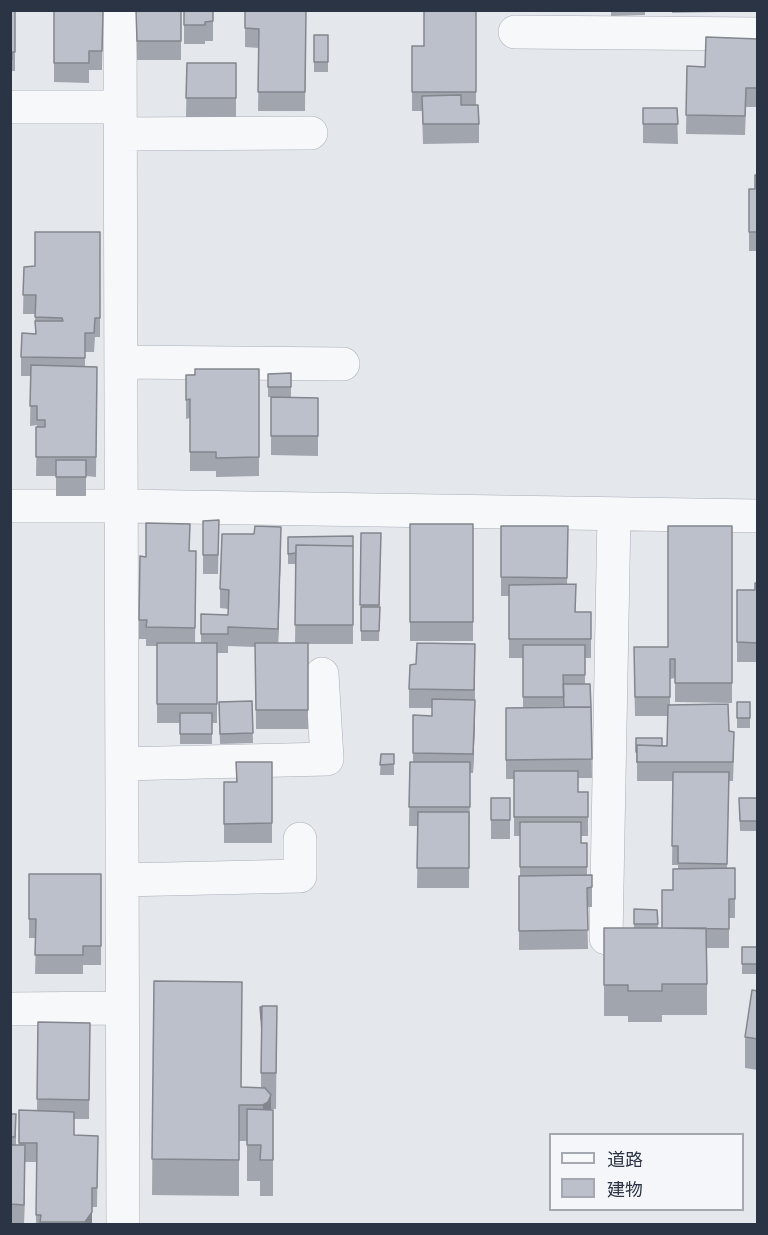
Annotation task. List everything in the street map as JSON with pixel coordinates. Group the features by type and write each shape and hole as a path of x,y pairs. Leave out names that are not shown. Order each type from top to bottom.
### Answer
{"street":[{"path":"120,10 123,1224"},
{"path":"515,32 758,34"},
{"path":"10,107 120,120 311,133"},
{"path":"121,363 342,364"},
{"path":"10,506 758,516"},
{"path":"606,938 614,513"},
{"path":"122,764 327,759 322,674"},
{"path":"122,880 300,876 300,839"},
{"path":"10,1009 122,1008"}],"building":[{"path":"10,10 15,10 15,52 12,52 12,59 10,59"},
{"path":"54,10 103,10 102,51 89,51 89,63 54,63"},
{"path":"136,10 181,10 181,41 137,41"},
{"path":"184,10 213,10 213,21 205,22 205,25 184,25"},
{"path":"245,10 306,10 305,92 258,92 259,29 245,28"},
{"path":"424,10 476,10 476,92 412,92 412,46 424,46"},
{"path":"314,35 328,35 328,62 314,62"},
{"path":"706,37 758,39 758,88 746,88 745,116 686,115 687,66 705,67"},
{"path":"187,63 236,63 236,98 186,98"},
{"path":"461,95 461,105 478,105 479,124 423,124 422,96"},
{"path":"643,108 677,108 678,124 643,124"},
{"path":"755,175 758,175 758,232 749,232 749,189 755,189"},
{"path":"35,232 100,232 100,318 95,318 94,333 85,333 85,358 21,357 22,333 36,334 35,321 63,321 62,318 35,317 36,295 23,295 24,267 35,266"},
{"path":"31,365 97,367 96,457 36,457 36,427 45,427 45,420 37,420 37,406 30,406"},
{"path":"195,369 259,369 259,457 216,458 216,452 190,452 190,399 186,400 186,375 195,375"},
{"path":"291,373 291,387 268,387 268,374"},
{"path":"271,397 318,398 318,436 271,436"},
{"path":"56,460 86,460 86,477 56,477"},
{"path":"219,520 218,555 203,555 203,521"},
{"path":"146,523 190,524 189,551 196,551 195,628 146,627 147,620 139,620 140,556 146,557"},
{"path":"410,524 473,524 473,622 410,622"},
{"path":"255,526 281,527 278,629 228,627 228,634 201,634 201,614 228,615 229,590 220,589 222,534 254,534"},
{"path":"501,526 568,526 567,578 501,577"},
{"path":"668,526 732,526 732,683 675,683 675,659 670,659 670,697 635,697 634,647 668,647"},
{"path":"361,533 381,533 379,605 360,605"},
{"path":"353,536 353,546 296,545 296,553 288,554 288,537"},
{"path":"296,545 353,546 353,625 295,625"},
{"path":"755,583 758,583 758,643 737,642 737,590 755,590"},
{"path":"576,584 575,612 591,612 591,639 509,639 509,585"},
{"path":"361,607 380,607 379,631 361,631"},
{"path":"157,643 217,643 217,704 157,704"},
{"path":"255,643 308,643 308,710 256,710"},
{"path":"417,643 475,644 474,690 409,689 410,665 416,664"},
{"path":"523,645 585,645 585,675 563,675 564,697 523,697"},
{"path":"563,684 590,684 591,707 564,707"},
{"path":"432,699 475,700 473,754 413,753 413,715 432,716"},
{"path":"252,701 253,733 220,734 219,702"},
{"path":"737,702 750,702 750,718 737,718"},
{"path":"728,704 729,731 734,732 733,762 637,762 637,745 667,746 668,705"},
{"path":"591,707 592,759 506,760 506,708"},
{"path":"180,713 212,713 212,734 180,734"},
{"path":"636,738 662,738 662,746 637,745 636,752"},
{"path":"381,754 394,754 394,764 380,765"},
{"path":"236,762 272,762 272,823 224,824 224,782 237,782"},
{"path":"410,762 470,762 470,807 409,807"},
{"path":"514,771 578,771 578,792 588,792 588,817 514,817"},
{"path":"673,772 729,772 727,864 678,863 678,846 672,846"},
{"path":"491,798 510,798 510,820 491,820"},
{"path":"739,798 757,798 758,821 740,821"},
{"path":"418,812 469,812 469,868 417,868"},
{"path":"520,822 581,822 581,843 587,843 587,867 520,867"},
{"path":"735,868 735,899 729,899 729,929 662,928 662,890 673,890 673,869"},
{"path":"29,874 101,874 101,946 83,946 83,955 35,955 36,919 29,919"},
{"path":"592,875 592,887 587,888 588,930 519,931 519,876"},
{"path":"634,909 657,910 658,924 634,924"},
{"path":"604,928 706,928 707,984 662,984 662,991 628,991 628,985 604,985"},
{"path":"742,947 758,947 758,964 742,964"},
{"path":"154,981 242,982 241,1087 265,1088 271,1095 268,1102 263,1105 239,1105 239,1160 152,1159"},
{"path":"752,990 758,991 758,1039 745,1037"},
{"path":"262,1006 277,1006 276,1073 261,1073"},
{"path":"38,1022 90,1023 89,1100 37,1099"},
{"path":"247,1109 273,1110 273,1160 260,1160 261,1145 247,1145"},
{"path":"19,1110 74,1112 74,1135 98,1136 97,1188 92,1188 92,1212 85,1222 40,1222 41,1215 36,1215 37,1143 19,1143"},
{"path":"10,1114 16,1114 15,1137 10,1137"},
{"path":"10,1145 25,1145 24,1205 10,1204"}]}
